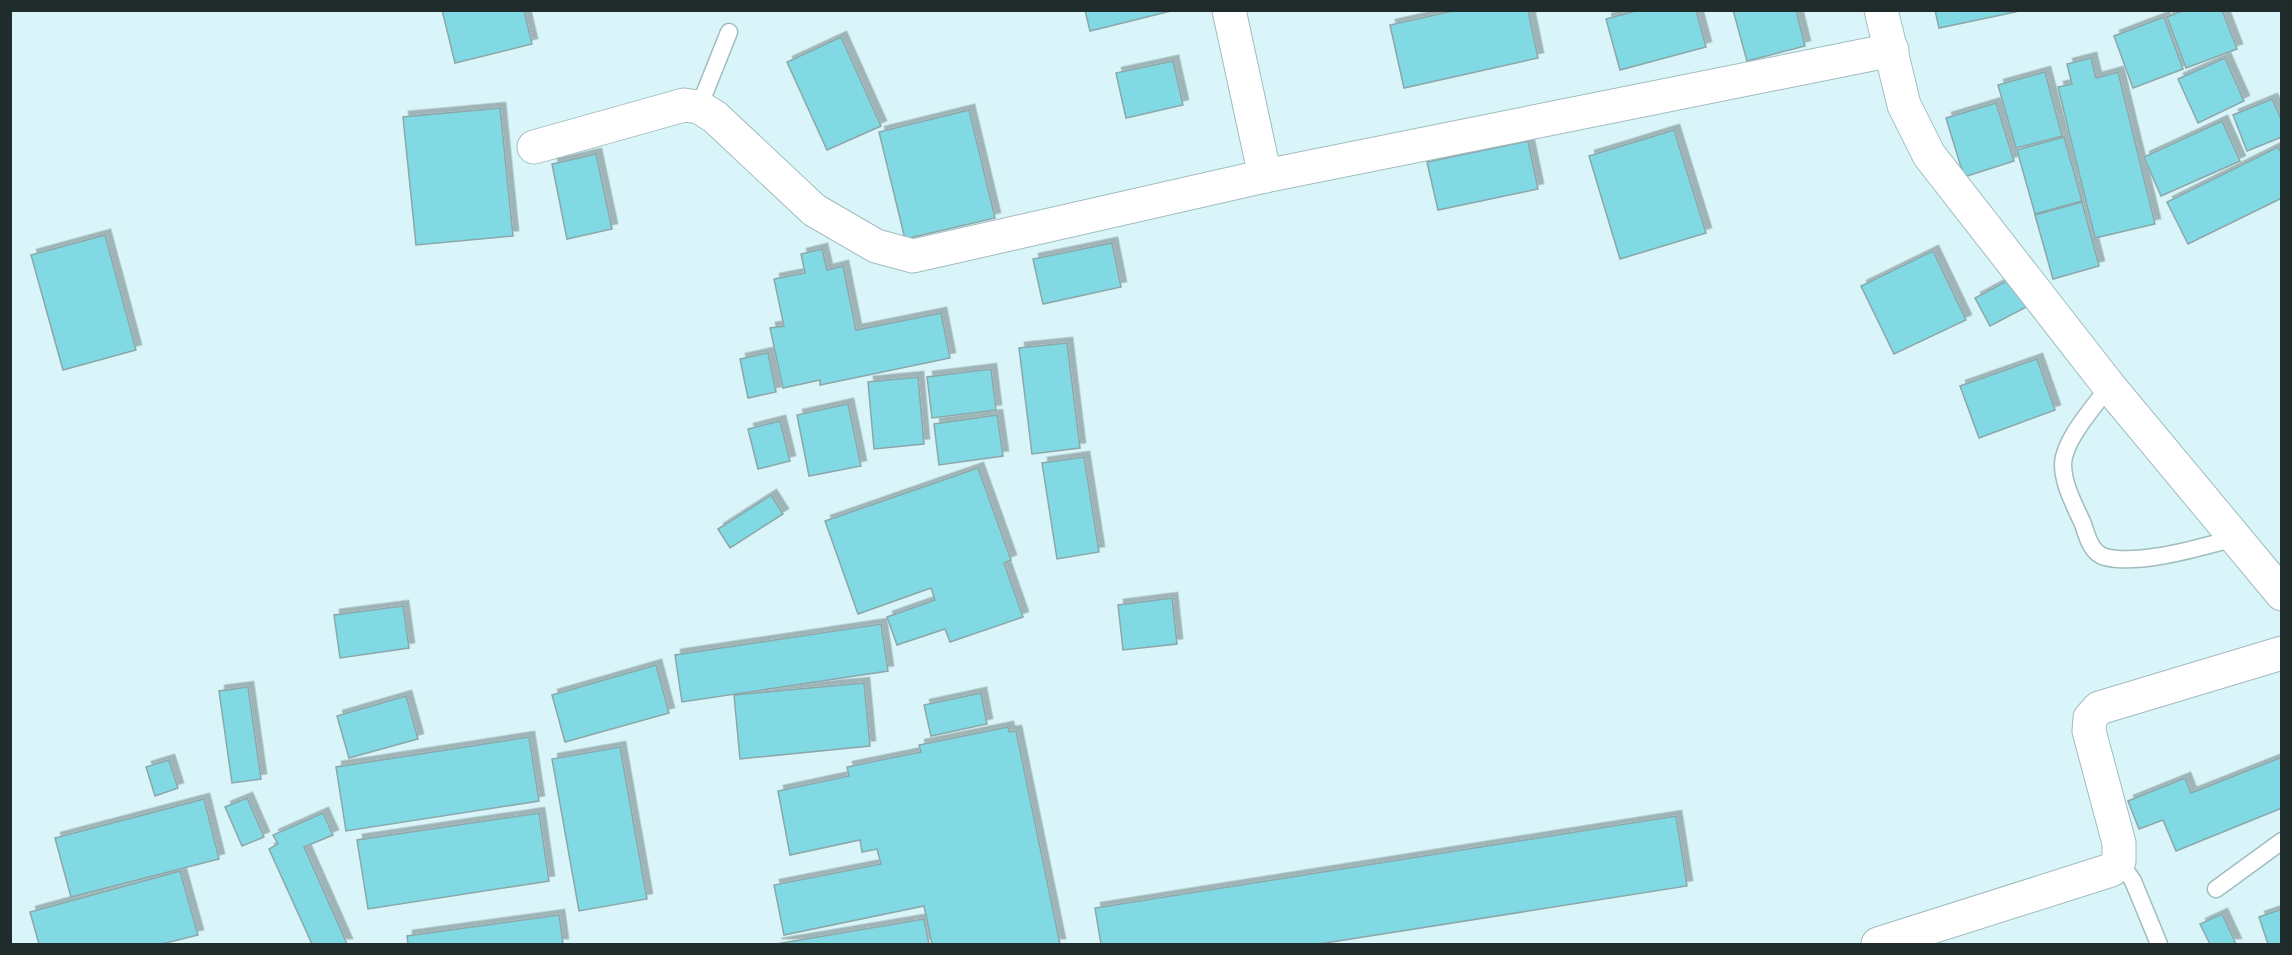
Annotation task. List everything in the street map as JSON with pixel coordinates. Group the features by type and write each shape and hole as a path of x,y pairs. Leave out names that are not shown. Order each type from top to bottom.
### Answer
{"street":[{"path":"1229,10 1265,176"},
{"path":"1881,10 1904,105 1929,155 2109,386 2282,594"},
{"path":"534,147 684,105 699,107 715,117 814,210 876,246 912,256 1265,176 1892,50"},
{"path":"1878,945 2111,870 2120,861 2120,843 2089,731 2090,718 2099,708 2282,653"}],"lane":[{"path":"699,107 729,32"},
{"path":"2109,386 2070,441 2063,463 2067,486 2092,548 2103,556 2129,559 2165,555 2236,538"},
{"path":"2216,889 2282,841"},
{"path":"2120,861 2133,881 2159,945"}],"building":[{"path":"442,10 524,10 532,44 455,63"},
{"path":"1085,10 1175,10 1090,31"},
{"path":"1457,10 1528,10 1538,58 1404,88 1390,25"},
{"path":"1639,10 1696,10 1706,47 1620,70 1606,19"},
{"path":"1733,10 1796,10 1805,46 1747,61"},
{"path":"1935,10 2016,10 2016,12 1939,28"},
{"path":"2184,10 2222,10 2237,49 2186,68 2167,17"},
{"path":"2164,17 2183,69 2133,88 2114,36"},
{"path":"841,37 881,126 827,150 787,62"},
{"path":"2091,58 2096,78 2118,72 2155,224 2095,238 2058,87 2072,84 2067,64"},
{"path":"2225,58 2244,101 2198,123 2178,79"},
{"path":"1173,61 1183,105 1126,118 1116,73"},
{"path":"2045,72 2062,136 2016,148 1998,85"},
{"path":"2272,99 2282,121 2282,137 2247,151 2233,115"},
{"path":"1996,103 2014,161 1964,177 1946,118"},
{"path":"500,108 513,236 416,245 403,117"},
{"path":"969,110 995,218 905,239 879,132"},
{"path":"2222,121 2240,161 2161,196 2144,157"},
{"path":"1674,130 1706,233 1620,259 1589,156"},
{"path":"2064,137 2082,201 2035,214 2017,150"},
{"path":"1528,141 1538,189 1438,210 1427,162"},
{"path":"2278,147 2282,154 2282,198 2188,244 2167,202"},
{"path":"596,154 612,229 567,239 552,164"},
{"path":"2082,202 2099,266 2053,279 2035,215"},
{"path":"105,235 136,350 63,370 31,255"},
{"path":"1112,243 1121,287 1043,304 1033,259"},
{"path":"822,249 827,270 843,266 856,330 941,313 950,358 820,385 820,380 783,388 770,328 784,326 774,279 805,273 801,254"},
{"path":"1933,251 1966,320 1894,354 1861,286"},
{"path":"2018,275 2034,303 1990,326 1975,298"},
{"path":"1067,343 1080,448 1032,454 1019,348"},
{"path":"768,353 776,392 748,398 740,359"},
{"path":"2037,359 2055,410 1979,438 1960,386"},
{"path":"991,369 996,410 932,418 927,377"},
{"path":"918,377 924,444 874,449 868,382"},
{"path":"848,404 861,466 809,476 797,415"},
{"path":"997,415 1003,456 939,465 934,424"},
{"path":"780,421 790,461 758,469 748,429"},
{"path":"1084,457 1099,552 1057,559 1042,463"},
{"path":"978,468 1011,560 1004,563 1023,617 950,642 945,629 897,645 887,617 935,600 931,588 858,614 825,521"},
{"path":"771,495 783,514 730,548 718,529"},
{"path":"1172,598 1177,644 1123,650 1118,605"},
{"path":"403,606 409,648 340,658 334,615"},
{"path":"881,624 888,671 682,702 675,655"},
{"path":"656,665 669,713 565,742 552,695"},
{"path":"864,683 870,746 740,759 734,695"},
{"path":"248,687 261,779 232,783 219,691"},
{"path":"981,693 987,724 931,736 924,705"},
{"path":"406,696 418,739 349,758 337,716"},
{"path":"1008,727 1009,732 1016,731 1060,944 932,944 924,906 784,935 774,885 881,864 877,849 862,852 860,840 790,855 778,791 849,776 847,767 921,752 919,745"},
{"path":"529,737 539,801 346,831 336,767"},
{"path":"620,747 647,899 579,911 552,759"},
{"path":"2282,757 2282,808 2176,851 2163,820 2139,829 2128,801 2185,778 2191,793"},
{"path":"169,760 178,788 155,796 146,767"},
{"path":"247,798 264,837 242,846 225,807"},
{"path":"204,799 219,859 71,897 55,838"},
{"path":"323,813 333,835 304,847 347,944 312,944 269,849 278,844 273,835"},
{"path":"539,813 549,881 368,909 357,840"},
{"path":"1676,816 1687,886 1319,944 1101,944 1095,908"},
{"path":"180,871 198,935 162,944 39,944 30,912"},
{"path":"2282,909 2282,944 2268,944 2259,917"},
{"path":"2222,914 2236,944 2210,944 2200,924"},
{"path":"559,915 563,944 408,944 407,936"},
{"path":"924,919 929,944 776,944"}]}
